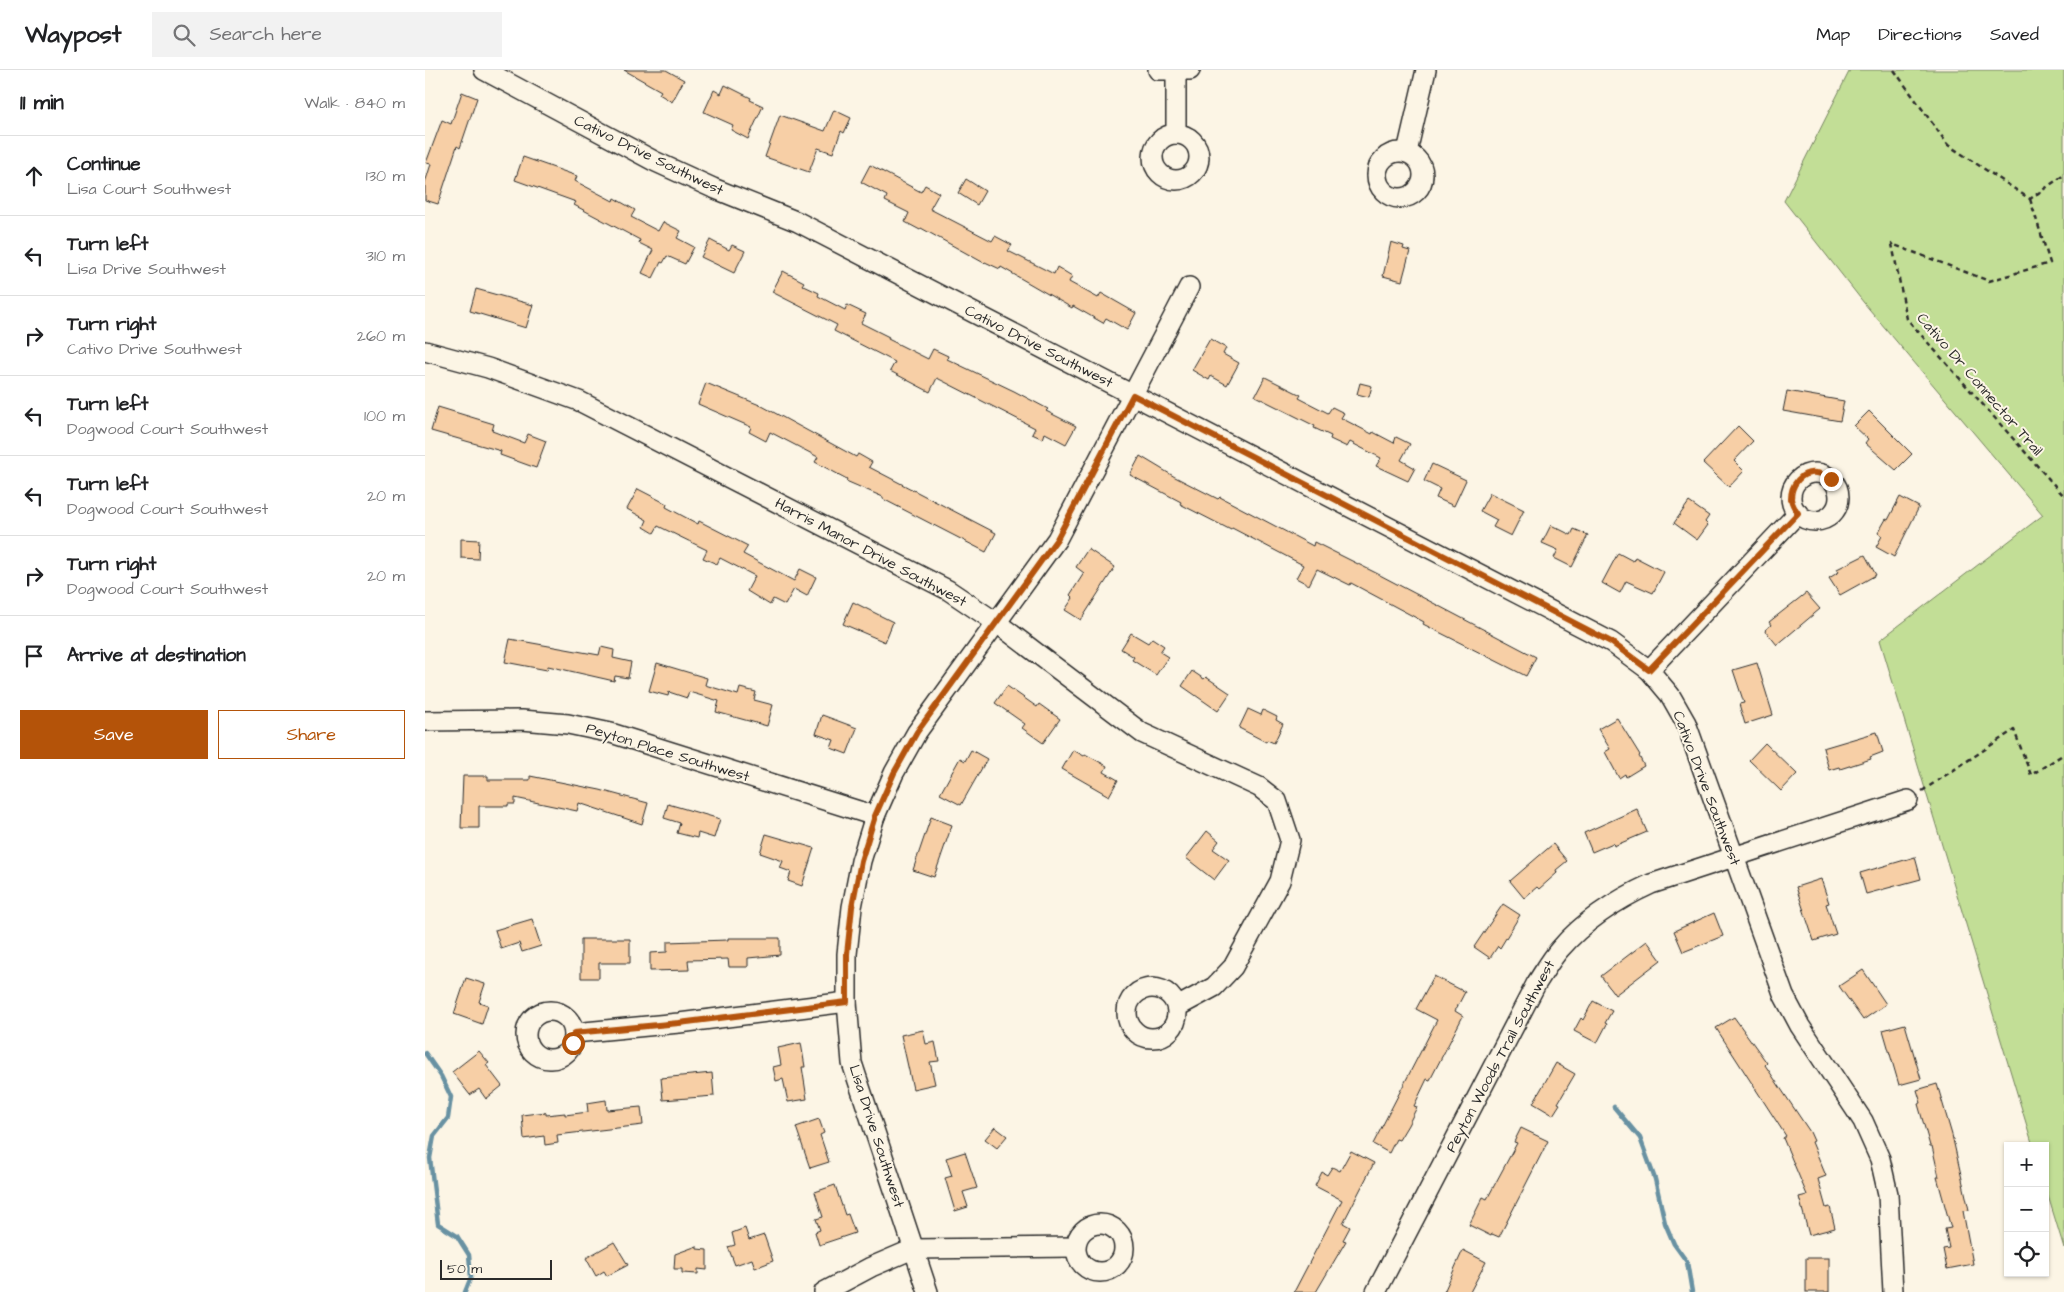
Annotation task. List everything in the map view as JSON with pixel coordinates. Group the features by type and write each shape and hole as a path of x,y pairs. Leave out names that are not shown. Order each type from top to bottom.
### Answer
{"street":[{"name":"Cativo Drive Southwest","path":"484,70 654,161 713,188 798,222 1611,642 1649,670 1671,695 1686,723 1784,996 1800,1026 1863,1121 1881,1159 1887,1194 1893,1292"},
{"path":"1174,70 1176,134"},
{"path":"1407,152 1426,70"},
{"name":"Lisa Drive Southwest","path":"928,1292 853,1063 847,1002 847,954 852,907 861,861 875,816 894,773 917,732 1057,539 1189,287"},
{"name":"Harris Manor Drive Southwest","path":"425,351 488,368 579,401 948,590 997,623 1142,733 1259,787 1277,801 1290,840 1280,881 1233,967 1214,988 1177,1007"},
{"path":"1649,670 1798,513"},
{"name":"Peyton Place Southwest","path":"425,721 522,720 568,724 611,733 875,816"},
{"name":"Peyton Woods Trail Southwest","path":"1376,1292 1536,984 1559,950 1588,920 1624,896 1651,884 1908,800"},
{"path":"574,1033 679,1023 847,1002"},
{"path":"824,1292 871,1266 913,1249 1075,1247"}],"path":[{"path":"1894,70 1948,145 2031,199 2064,175"},
{"name":"Cativo Dr Connector Trail","path":"2031,199 2051,263 1989,281 1892,244 1907,319 2064,496"},
{"path":"1908,800 2014,730 2031,774 2064,754"}],"green space":[{"path":"1850,70 2064,70 2064,1248 2049,1199 2049,1142 2032,1142 1880,640 2043,515 1864,303 1784,201"}],"building":[{"path":"624,70 666,70 684,80 672,102 659,94 661,91"},
{"path":"725,85 763,106 748,139 731,130 733,125 704,112 714,90 721,94"},
{"path":"462,92 477,98 460,148 457,146 438,204 425,200 425,183 431,164 426,163 442,120 451,124"},
{"path":"834,110 851,118 844,133 841,131 833,153 818,148 809,172 765,157 780,115 825,131"},
{"path":"523,157 577,176 575,181 613,201 614,198 635,210 631,217 658,231 663,222 681,231 677,238 694,247 685,264 667,256 663,263 661,262 653,278 642,273 653,250 639,243 640,240 574,205 576,202 515,180"},
{"path":"870,165 921,192 925,185 939,193 930,209 992,241 995,236 1012,245 1008,251 1054,274 1057,267 1072,276 1069,282 1098,298 1101,293 1136,313 1127,330 1106,318 1103,323 1073,306 1072,308 1001,267 1000,269 984,263 921,228 920,230 905,222 909,213 885,201 887,196 861,182"},
{"path":"966,179 985,191 977,205 958,193"},
{"path":"710,240 729,250 732,245 745,251 734,273 701,257"},
{"path":"1391,242 1404,246 1403,249 1410,251 1402,281 1383,276"},
{"path":"783,271 804,282 802,285 819,293 818,296 845,310 847,305 866,314 861,323 889,337 888,339 928,359 933,349 948,356 947,359 1014,391 1048,409 1046,411 1076,426 1066,444 1045,433 1043,439 1032,434 1035,428 937,378 930,392 890,371 895,362 834,331 837,325 772,292"},
{"path":"476,289 533,305 526,328 470,311"},
{"path":"1210,339 1226,348 1223,354 1239,363 1227,385 1211,376 1209,380 1192,370"},
{"path":"1265,377 1301,395 1299,398 1328,413 1332,407 1344,413 1341,418 1372,434 1373,432 1394,443 1396,437 1410,444 1401,460 1415,468 1408,481 1376,466 1381,458 1350,442 1347,447 1330,439 1331,436 1314,428 1315,426 1255,396"},
{"path":"706,383 762,406 856,457 858,454 872,462 869,467 996,533 986,552 883,499 883,497 846,481 847,479 815,462 818,457 770,432 766,441 749,432 751,427 698,404"},
{"path":"1360,383 1372,386 1369,397 1357,394"},
{"path":"1787,391 1844,401 1840,421 1783,411"},
{"path":"438,407 494,424 492,431 524,443 528,434 546,441 536,468 500,455 501,451 431,431"},
{"path":"1869,411 1912,454 1896,470 1865,443 1868,439 1854,426"},
{"path":"1738,426 1753,441 1734,461 1744,471 1729,487 1703,463"},
{"path":"1140,456 1218,499 1220,497 1313,546 1314,542 1536,657 1526,676 1423,624 1424,622 1351,583 1350,585 1317,569 1309,585 1296,578 1303,565 1232,528 1231,530 1180,504 1181,502 1130,475"},
{"path":"1432,464 1466,480 1454,506 1436,498 1440,489 1424,481"},
{"path":"638,489 667,504 666,507 698,524 699,521 748,546 743,554 794,581 800,569 816,577 807,596 794,589 785,605 773,599 770,605 747,591 755,576 720,558 717,564 703,558 707,550 658,526 654,533 644,527 647,520 627,509"},
{"path":"1490,493 1524,510 1511,536 1493,527 1497,520 1480,511"},
{"path":"1900,497 1919,507 1894,557 1876,547 1882,536 1878,533 1886,519 1888,520"},
{"path":"1689,502 1709,516 1705,522 1708,525 1697,540 1674,523"},
{"path":"1551,525 1571,535 1574,529 1588,535 1572,567 1554,558 1558,550 1542,543"},
{"path":"461,539 479,540 478,559 461,558"},
{"path":"1088,549 1115,567 1081,620 1065,610 1073,598 1070,595 1084,573 1076,567"},
{"path":"1618,553 1633,561 1635,557 1664,572 1653,593 1626,581 1620,593 1602,583"},
{"path":"1865,555 1876,575 1840,595 1829,578 1839,572 1837,569"},
{"path":"1806,593 1820,609 1777,645 1765,630 1771,625 1769,622"},
{"path":"853,602 893,622 885,642 843,624"},
{"path":"1131,633 1148,643 1152,638 1164,646 1160,652 1168,657 1156,675 1132,660 1134,657 1121,649"},
{"path":"510,639 599,655 601,647 614,650 613,658 631,662 628,678 615,676 614,681 548,666 547,670 505,662"},
{"path":"657,663 707,678 705,685 738,695 740,688 756,692 754,700 773,705 767,726 716,712 719,701 689,692 687,698 669,692 668,696 649,691"},
{"path":"1757,663 1773,715 1745,724 1739,704 1744,703 1733,670"},
{"path":"1192,671 1204,679 1206,677 1230,693 1218,711 1182,686"},
{"path":"1007,686 1037,707 1039,704 1060,719 1043,743 1022,728 1025,724 995,703"},
{"path":"1248,709 1261,715 1263,710 1277,717 1276,720 1283,724 1274,743 1267,740 1266,742 1239,728"},
{"path":"822,715 857,728 847,754 831,748 834,740 816,734"},
{"path":"1617,718 1640,755 1644,766 1626,777 1625,774 1619,778 1605,752 1610,749 1598,729"},
{"path":"1877,732 1883,752 1870,757 1871,759 1840,769 1839,767 1829,770 1823,748"},
{"path":"1765,743 1797,774 1781,791 1749,760"},
{"path":"971,750 987,759 961,805 940,794 960,758 965,761"},
{"path":"1073,750 1107,766 1104,772 1118,780 1109,796 1062,769"},
{"path":"463,776 488,776 488,780 530,780 530,776 600,790 648,803 642,824 579,803 577,811 515,798 515,804 508,804 508,806 479,806 479,828 461,828"},
{"path":"668,804 720,819 714,838 698,833 697,838 677,833 680,823 664,818"},
{"path":"1637,809 1647,832 1614,846 1613,843 1592,852 1584,833"},
{"path":"931,817 952,825 934,877 913,870"},
{"path":"1207,831 1219,841 1213,849 1229,860 1214,880 1186,858"},
{"path":"766,834 814,848 802,886 788,881 791,872 780,868 783,861 760,853"},
{"path":"1553,844 1567,861 1539,889 1537,887 1524,898 1510,881"},
{"path":"1915,857 1921,879 1866,894 1860,873"},
{"path":"1821,879 1829,903 1826,904 1836,934 1814,941 1796,887"},
{"path":"1503,904 1520,915 1500,948 1498,946 1490,958 1474,947"},
{"path":"1714,913 1723,936 1683,952 1674,931"},
{"path":"532,919 541,946 522,952 519,943 501,949 495,930"},
{"path":"728,938 780,938 780,955 748,958 748,967 729,967 728,959 688,960 689,970 650,971 650,953 667,952 667,942 728,940"},
{"path":"581,939 630,939 630,963 599,963 599,978 581,978"},
{"path":"1647,941 1661,960 1615,995 1601,976"},
{"path":"1863,970 1886,1004 1863,1020 1839,986"},
{"path":"1434,976 1465,992 1455,1011 1463,1016 1430,1080 1427,1079 1414,1106 1417,1107 1408,1125 1399,1140 1396,1139 1389,1153 1373,1144 1437,1020 1416,1009"},
{"path":"466,978 485,984 479,1002 488,1005 482,1024 454,1014"},
{"path":"1593,1001 1612,1011 1597,1043 1574,1031 1581,1018 1583,1020"},
{"path":"1734,1017 1767,1063 1765,1065 1810,1132 1814,1141 1812,1142 1826,1176 1818,1179 1826,1208 1830,1207 1835,1228 1809,1235 1799,1197 1807,1195 1783,1138 1786,1136 1716,1028"},
{"path":"1905,1024 1921,1079 1899,1085 1883,1030"},
{"path":"923,1030 926,1044 935,1042 939,1061 930,1062 935,1084 913,1089 901,1035"},
{"path":"801,1043 805,1067 802,1067 807,1099 788,1102 783,1079 776,1081 773,1067 781,1065 778,1048"},
{"path":"479,1051 489,1063 486,1065 502,1086 486,1099 479,1089 470,1095 452,1072"},
{"path":"1556,1063 1575,1074 1553,1115 1533,1103"},
{"path":"712,1073 714,1096 663,1100 661,1078"},
{"path":"1937,1084 1952,1135 1969,1210 1963,1211 1973,1264 1947,1269 1943,1249 1949,1248 1945,1229 1951,1228 1937,1177 1939,1177 1932,1146 1930,1146 1918,1104 1921,1103 1917,1090"},
{"path":"606,1100 607,1110 641,1107 643,1125 557,1135 558,1143 545,1145 544,1136 524,1139 522,1115 546,1112 546,1115 565,1113 565,1115 588,1112 587,1103"},
{"path":"819,1119 824,1133 820,1135 829,1162 810,1168 796,1127"},
{"path":"995,1127 1007,1136 997,1148 985,1139"},
{"path":"1521,1128 1548,1141 1499,1237 1492,1234 1491,1236 1469,1225 1483,1197 1487,1199 1517,1143 1514,1142"},
{"path":"1351,1151 1374,1163 1343,1223 1350,1227 1343,1240 1346,1241 1316,1292 1294,1292 1342,1200 1315,1186 1322,1172 1327,1175 1332,1167 1340,1171"},
{"path":"965,1152 977,1188 963,1192 968,1207 955,1211 945,1178 952,1176 946,1158"},
{"path":"835,1185 845,1215 848,1214 855,1233 819,1245 815,1232 820,1230 816,1219 823,1217 815,1192"},
{"path":"745,1228 749,1240 764,1235 773,1261 755,1268 752,1259 735,1265 728,1247 735,1245 732,1233"},
{"path":"614,1242 628,1265 607,1276 604,1271 596,1276 586,1258"},
{"path":"697,1246 697,1249 707,1250 707,1270 698,1269 698,1274 682,1273 682,1269 674,1269 675,1254"},
{"path":"1463,1250 1486,1262 1470,1292 1444,1292"},
{"path":"1806,1258 1829,1258 1829,1292 1806,1292"}],"waterway":[{"path":"425,1053 441,1076 451,1097 448,1118 434,1136 430,1158 438,1224 457,1236 469,1255 471,1277 465,1292"},
{"path":"1614,1107 1640,1138 1655,1179 1665,1223 1674,1244 1687,1262 1692,1292"}],"route":[{"path":"573,1043 574,1033 679,1023 847,1002 847,954 852,907 861,861 875,816 894,773 917,732 1057,539 1133,395 1611,642 1649,670 1798,513 1791,500 1796,482 1802,476 1817,472 1831,479"}]}
